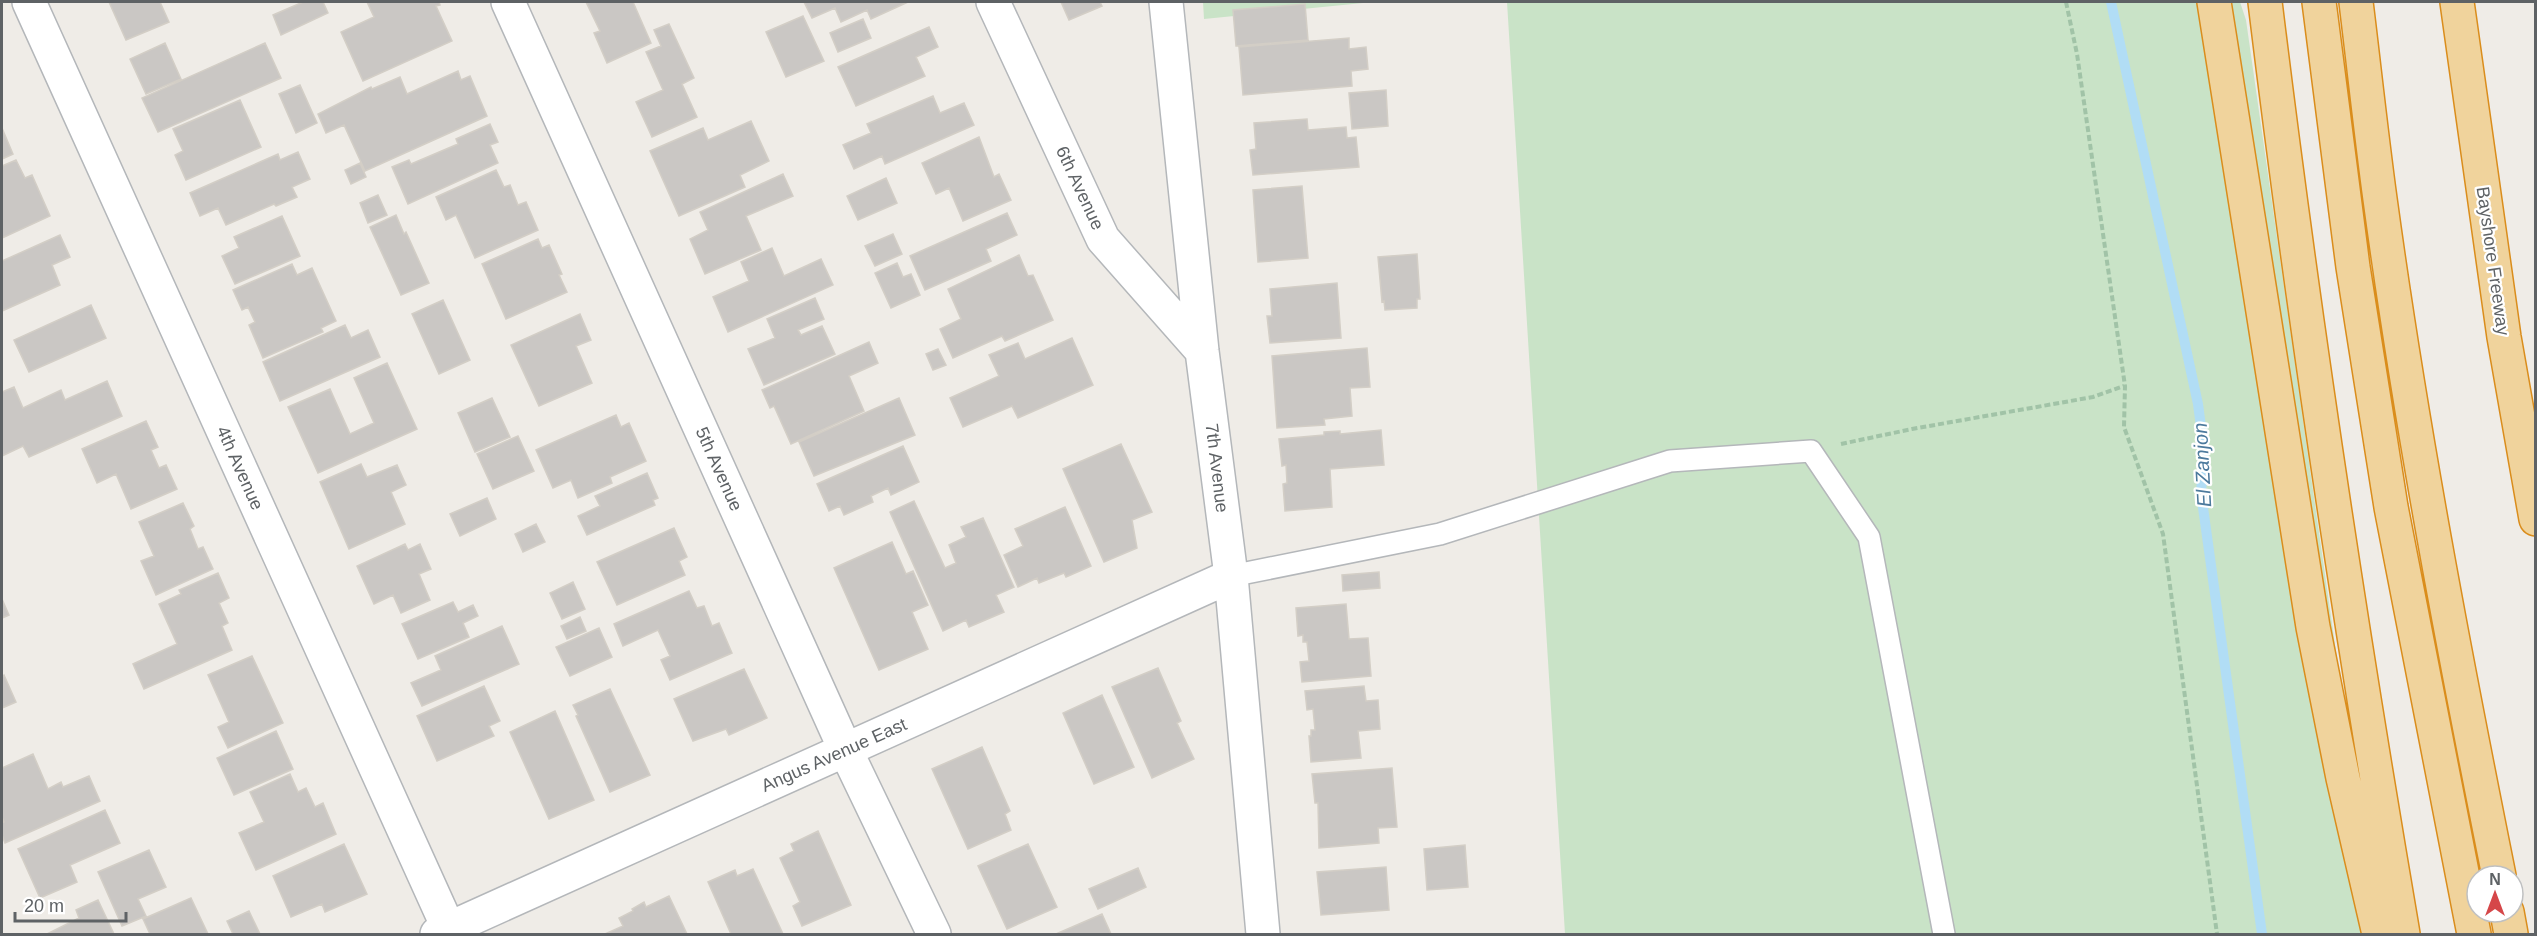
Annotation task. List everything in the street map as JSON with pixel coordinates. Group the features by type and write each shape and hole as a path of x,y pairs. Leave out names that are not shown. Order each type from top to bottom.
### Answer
{"highway":[{"path":"2214,2 2313,627 2343,778 2379,934"},
{"path":"2265,2 2317,401 2352,632 2403,934"},
{"path":"2319,2 2353,267 2391,507 2474,934"},
{"path":"2356,2 2380,201 2419,450 2497,864"},
{"name":"Bayshore Freeway","path":"2457,2 2504,336 2535,519"}],"street":[{"name":"4th Avenue","path":"29,2 445,933"},
{"name":"5th Avenue","path":"508,2 845,749 934,934"},
{"name":"6th Avenue","path":"993,2 1104,238 1202,351"},
{"name":"7th Avenue","path":"1166,2 1202,351 1231,576 1263,934"},
{"name":"Angus Avenue East","path":"445,933 845,749 1231,576"}],"lane":[{"path":"1231,576 1440,534 1670,461 1811,451 1869,537 1944,934"}],"path":[{"path":"2066,2 2077,54 2125,386 2124,427 2163,534 2217,934"},
{"path":"1811,451 1912,429 2093,397 2125,386"}],"green space":[{"path":"1203,2 1373,2 1204,19"},
{"path":"1507,2 2240,2 2246,20 2355,785 2387,934 1565,934"}],"building":[{"path":"109,2 160,2 169,22 126,40"},
{"path":"303,2 323,2 328,13 281,35 273,15"},
{"path":"367,2 439,2 440,5 436,6 452,41 363,81 341,32 374,17"},
{"path":"586,2 633,2 651,43 607,63 594,33 600,31"},
{"path":"804,2 908,2 871,19 867,10 841,22 835,8 812,18"},
{"path":"1061,2 1100,2 1102,6 1069,20"},
{"path":"1305,4 1308,40 1236,46 1233,10"},
{"path":"803,16 824,61 786,77 766,32"},
{"path":"863,19 871,38 838,52 830,33"},
{"path":"669,24 694,78 682,84 697,117 652,137 636,102 663,90 646,52 661,46 654,30"},
{"path":"929,27 938,47 916,57 925,76 856,106 838,67"},
{"path":"1349,38 1349,49 1366,47 1368,69 1351,71 1352,86 1243,95 1239,47"},
{"path":"165,43 181,79 146,94 130,59"},
{"path":"265,43 281,78 158,132 142,98"},
{"path":"458,71 461,80 470,76 487,116 365,171 344,125 326,133 318,114 371,87 372,89 400,77 407,94"},
{"path":"300,85 317,123 296,133 279,94"},
{"path":"1386,90 1388,126 1352,129 1349,93"},
{"path":"933,96 940,113 964,103 974,125 885,164 882,156 854,169 843,145 871,133 867,124"},
{"path":"240,100 261,147 186,180 175,155 183,151 173,129"},
{"path":"1307,119 1308,130 1346,127 1347,138 1356,137 1359,167 1253,175 1250,150 1256,149 1254,123"},
{"path":"751,121 769,161 740,175 745,187 679,216 650,151 703,128 708,140"},
{"path":"490,124 498,142 490,145 498,163 408,204 392,167 409,160 411,164 458,144 456,139"},
{"path":"2,128 13,154 2,159"},
{"path":"979,137 994,177 999,174 1011,200 963,221 949,188 936,194 922,163"},
{"path":"298,152 310,179 292,187 297,197 276,206 274,204 226,225 218,208 200,216 190,193 278,154 280,160"},
{"path":"16,160 25,178 32,175 50,216 2,238 2,166"},
{"path":"360,163 366,177 351,184 345,170"},
{"path":"496,170 504,187 510,185 518,205 526,202 538,230 475,258 456,215 446,220 436,197"},
{"path":"783,174 793,196 746,216 761,250 705,274 690,239 708,230 700,212"},
{"path":"886,178 897,203 858,220 847,196"},
{"path":"1302,186 1308,258 1258,262 1253,190"},
{"path":"378,195 387,215 368,223 360,203"},
{"path":"1007,213 1017,235 986,249 991,261 925,290 910,256"},
{"path":"396,215 429,283 401,295 370,227"},
{"path":"282,216 300,256 235,284 222,256 239,248 234,237"},
{"path":"893,234 902,254 875,266 865,246"},
{"path":"60,235 70,257 52,265 60,285 2,311 2,261"},
{"path":"538,239 542,248 549,245 567,292 506,319 482,264"},
{"path":"772,248 784,276 821,259 833,285 728,332 713,297 749,281 741,262"},
{"path":"1417,254 1420,299 1417,299 1417,308 1385,310 1384,301 1382,302 1378,257"},
{"path":"1019,255 1028,276 1033,275 1053,320 1005,341 1002,336 953,358 940,329 961,319 948,289"},
{"path":"897,263 903,277 911,274 920,295 891,308 875,273"},
{"path":"292,264 297,275 312,268 336,321 321,328 323,332 263,358 249,325 255,322 248,307 242,310 233,290"},
{"path":"1337,283 1341,338 1270,343 1267,316 1272,316 1270,289"},
{"path":"815,298 824,319 798,330 801,335 822,326 835,354 764,385 748,349 775,338 767,319"},
{"path":"443,300 470,360 439,374 412,314"},
{"path":"91,305 106,338 29,372 14,340"},
{"path":"580,314 591,340 576,346 592,383 539,406 511,345"},
{"path":"345,325 351,338 368,330 380,357 280,401 263,362"},
{"path":"1072,338 1093,385 1018,418 1012,406 963,427 950,398 999,376 989,355 1018,343 1025,359"},
{"path":"869,342 878,363 849,376 864,411 791,444 774,406 770,408 762,390"},
{"path":"1367,348 1370,387 1350,388 1352,416 1324,419 1325,425 1277,428 1272,356"},
{"path":"938,349 946,365 933,370 926,354"},
{"path":"387,363 417,429 318,473 288,407 330,389 350,434 374,423 354,378"},
{"path":"107,381 122,416 29,457 23,446 2,456 2,392 14,387 23,408 61,390 65,400"},
{"path":"492,398 510,437 475,452 458,413"},
{"path":"899,398 915,435 814,476 799,442"},
{"path":"616,415 621,427 629,423 646,461 610,477 612,483 578,498 571,480 553,488 536,450"},
{"path":"146,421 158,447 151,450 159,468 166,465 177,489 131,509 116,474 97,483 82,449"},
{"path":"1381,430 1384,465 1330,469 1332,507 1285,511 1283,484 1287,483 1286,465 1282,466 1279,439 1324,435 1324,432 1340,431 1340,434"},
{"path":"518,436 534,471 493,489 477,454"},
{"path":"1121,444 1152,512 1132,520 1137,548 1104,562 1063,469"},
{"path":"903,446 919,482 891,495 888,488 871,496 873,502 844,515 840,506 829,511 817,484"},
{"path":"361,464 367,477 397,465 406,485 391,492 405,524 349,549 320,482"},
{"path":"647,473 658,498 653,500 655,505 587,535 578,516 600,506 595,496"},
{"path":"487,498 496,519 460,536 450,514"},
{"path":"914,501 945,568 956,563 949,545 966,537 961,527 983,518 1014,587 996,595 1004,612 969,627 966,620 943,631 890,512"},
{"path":"183,503 194,526 190,529 198,549 203,547 213,569 156,595 141,561 154,556 139,522"},
{"path":"1065,507 1091,566 1066,577 1064,573 1039,583 1037,578 1018,587 1004,555 1023,546 1015,529"},
{"path":"536,524 545,542 523,552 515,534"},
{"path":"674,528 687,557 679,561 685,575 617,605 597,562"},
{"path":"892,542 906,574 913,571 928,605 912,612 928,649 879,670 834,568"},
{"path":"405,544 408,550 420,544 431,569 419,574 430,600 401,613 393,595 374,604 357,566"},
{"path":"1379,572 1380,588 1343,591 1342,575"},
{"path":"218,573 229,598 219,603 228,623 222,626 232,650 144,689 133,664 177,644 159,604 181,594 179,590"},
{"path":"573,582 585,609 562,619 550,593"},
{"path":"689,591 697,608 704,606 712,626 719,623 732,653 670,680 661,660 670,656 658,630 623,646 614,624"},
{"path":"2,599 9,615 2,618"},
{"path":"453,602 458,612 473,605 478,616 463,623 469,637 418,659 402,624"},
{"path":"1346,604 1349,639 1368,638 1371,676 1302,682 1300,662 1309,661 1307,642 1303,642 1303,635 1298,636 1296,608"},
{"path":"580,617 586,631 567,639 561,626"},
{"path":"502,626 519,664 422,706 411,683 441,670 435,656"},
{"path":"599,628 612,657 570,676 556,647"},
{"path":"252,656 283,723 228,748 218,727 229,722 208,675"},
{"path":"1158,668 1181,721 1177,723 1194,759 1152,778 1112,687"},
{"path":"744,669 767,718 729,735 726,729 693,741 674,699"},
{"path":"4,675 16,702 2,708 2,677"},
{"path":"484,686 500,721 489,726 494,736 437,761 417,716"},
{"path":"1364,686 1366,701 1378,700 1380,729 1358,731 1361,758 1311,762 1309,736 1311,736 1311,730 1315,730 1313,709 1307,710 1305,691"},
{"path":"610,689 650,775 610,792 573,705"},
{"path":"1102,695 1134,767 1094,784 1063,713"},
{"path":"555,711 594,800 549,819 510,732"},
{"path":"276,731 293,769 234,795 217,758"},
{"path":"982,747 1010,811 1005,814 1011,830 968,849 932,769"},
{"path":"33,754 48,789 61,782 63,787 89,776 100,801 5,843 2,835 2,823 4,822 2,817 2,768"},
{"path":"1392,768 1397,827 1378,828 1379,843 1319,848 1318,803 1315,803 1312,774"},
{"path":"290,774 298,792 306,788 315,807 323,803 336,834 256,870 239,833 264,822 250,792"},
{"path":"105,810 120,843 70,865 77,882 40,898 18,849"},
{"path":"818,831 851,905 802,926 793,906 800,902 780,858 794,851 791,844"},
{"path":"344,844 367,894 325,912 322,904 291,917 273,876"},
{"path":"1028,844 1057,907 1007,929 978,866"},
{"path":"1465,845 1468,887 1427,890 1424,849"},
{"path":"149,850 166,887 138,899 146,916 122,926 98,872"},
{"path":"1386,867 1389,910 1321,915 1317,872"},
{"path":"1138,868 1146,887 1098,909 1089,889"},
{"path":"753,869 783,934 731,934 708,882 735,870 737,876"},
{"path":"669,896 687,934 605,934 623,926 619,918 633,911 632,909 644,902 646,907"},
{"path":"191,898 208,934 150,934 143,919"},
{"path":"98,900 114,934 47,934 79,918 76,910"},
{"path":"249,911 260,934 233,934 227,921"},
{"path":"1102,914 1111,934 1056,934"}],"waterway":[{"name":"El Zanjon","path":"2111,2 2198,404 2204,450 2201,493 2262,934"}]}
